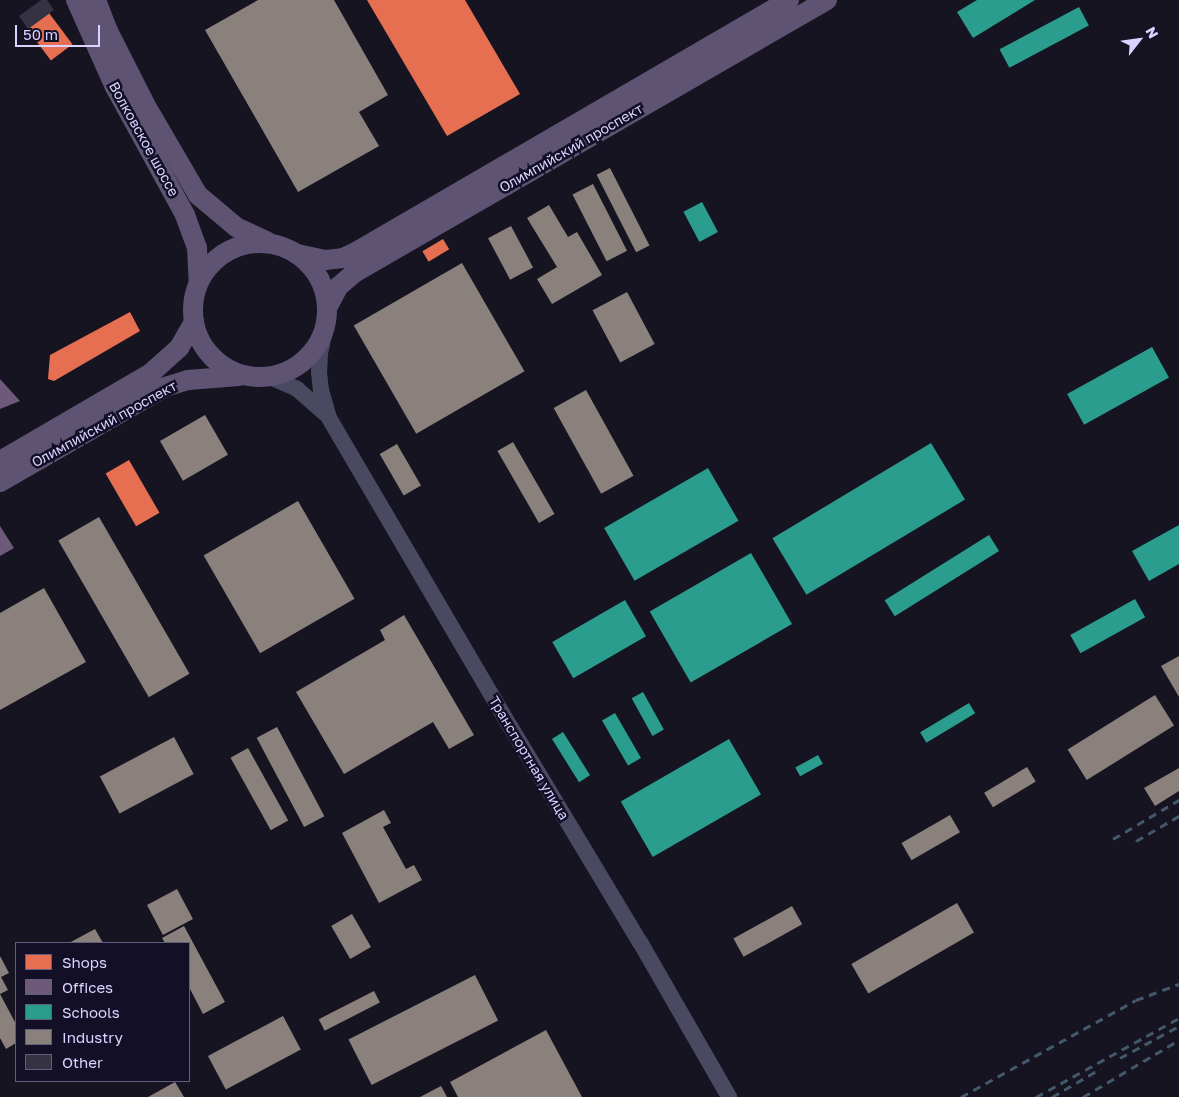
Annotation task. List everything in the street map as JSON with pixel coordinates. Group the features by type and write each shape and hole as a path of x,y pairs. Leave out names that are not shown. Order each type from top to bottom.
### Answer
{"main road":[{"name":"Волковское шоссе","path":"76,0 115,87 185,215 197,248 199,281"},
{"name":"Волковское шоссе","path":"96,0 108,31 146,106 198,195 236,227 270,243"},
{"name":"Олимпийский проспект","path":"297,254 325,260 343,258 356,252 789,0"},
{"name":"Олимпийский проспект","path":"327,308 338,287 354,273 827,0"},
{"path":"270,243 297,254 317,278 327,308 325,330 315,348 299,362 267,376 241,376 226,369 210,355 194,322 193,299 199,281 210,267 226,253 246,244 270,243"},
{"name":"Олимпийский проспект","path":"0,461 151,373 179,348 194,322"},
{"name":"Олимпийский проспект","path":"0,482 165,387 188,380 241,376"}],"street":[{"name":"Транспортная улица","path":"325,330 319,372 321,390 329,418 510,726 640,942 729,1097"},
{"name":"Транспортная улица","path":"267,376 297,389 329,418"}],"building: Shops":[{"path":"367,0 465,0 520,94 447,136"},
{"path":"49,13 72,44 51,60 27,29"},
{"path":"443,239 449,249 429,262 422,251"},
{"path":"130,312 140,331 54,381 48,379 50,355"},
{"path":"129,460 160,513 136,526 106,474"}],"building: Offices":[{"path":"0,379 20,401 0,409"},
{"path":"0,526 14,548 0,556"}],"building: Schools":[{"path":"977,0 1035,0 973,38 957,12"},
{"path":"1079,7 1089,26 1009,68 1000,49"},
{"path":"702,202 718,232 699,242 683,212"},
{"path":"1152,347 1169,378 1084,425 1067,394"},
{"path":"931,443 965,500 806,595 772,538"},
{"path":"708,468 738,521 635,581 604,528"},
{"path":"1179,525 1179,564 1149,581 1132,551"},
{"path":"989,535 999,551 895,616 885,600"},
{"path":"751,553 792,624 691,683 650,612"},
{"path":"1135,599 1145,617 1080,653 1070,635"},
{"path":"625,600 646,636 573,678 552,642"},
{"path":"643,692 664,730 652,736 632,698"},
{"path":"969,703 975,713 926,743 920,732"},
{"path":"615,713 641,758 628,766 602,720"},
{"path":"563,732 590,775 579,782 552,739"},
{"path":"729,739 761,794 653,857 621,802"},
{"path":"818,755 823,764 800,776 795,768"}],"building: Industry":[{"path":"258,0 334,0 388,95 359,112 379,146 298,192 205,30"},
{"path":"610,168 649,246 636,252 597,175"},
{"path":"593,184 627,251 607,261 573,194"},
{"path":"549,205 568,237 577,232 602,275 552,304 537,279 557,267 527,218"},
{"path":"511,226 533,267 510,280 488,238"},
{"path":"462,263 524,371 416,434 354,326"},
{"path":"627,292 655,344 620,362 593,310"},
{"path":"586,390 634,476 601,494 554,408"},
{"path":"205,415 228,455 183,481 160,441"},
{"path":"513,442 554,514 539,523 497,451"},
{"path":"397,444 421,486 404,496 380,454"},
{"path":"298,501 355,599 260,653 204,556"},
{"path":"99,517 190,674 149,697 58,540"},
{"path":"44,588 86,662 0,710 0,613"},
{"path":"404,615 474,735 449,749 433,722 344,774 296,692 385,640 380,630"},
{"path":"1179,656 1179,697 1161,666"},
{"path":"1155,695 1174,726 1087,780 1068,750"},
{"path":"277,727 324,816 304,827 257,738"},
{"path":"174,737 194,774 120,814 100,776"},
{"path":"248,748 288,821 271,830 231,758"},
{"path":"1027,767 1036,782 993,807 984,793"},
{"path":"1179,768 1179,791 1155,806 1144,788"},
{"path":"384,810 391,823 383,827 406,869 414,865 422,880 379,903 342,833"},
{"path":"950,815 960,832 912,860 902,843"},
{"path":"177,889 193,919 163,935 147,905"},
{"path":"957,903 974,932 868,993 851,964"},
{"path":"792,906 802,924 744,957 733,938"},
{"path":"352,914 371,947 350,959 331,926"},
{"path":"184,926 225,1002 203,1014 190,989 190,942 164,942 162,938"},
{"path":"95,929 102,942 71,942"},
{"path":"0,956 9,973 1,977 8,990 0,994"},
{"path":"475,975 498,1020 372,1085 348,1039"},
{"path":"374,991 380,1003 325,1031 319,1019"},
{"path":"0,994 15,1022 15,1044 6,1049 0,1038"},
{"path":"283,1016 301,1050 226,1089 208,1056"},
{"path":"546,1030 582,1097 458,1097 450,1082"},
{"path":"175,1082 184,1097 148,1097"},
{"path":"441,1086 447,1097 420,1097"}],"building: Other":[{"path":"41,0 47,0 54,10 28,29 19,16"}],"railway":[{"path":"1113,839 1179,800"},
{"path":"1136,841 1179,816"},
{"path":"961,1097 1136,1000 1179,984"},
{"path":"1036,1097 1179,1018"},
{"path":"1120,1058 1179,1026"},
{"path":"1083,1097 1179,1040"},
{"path":"1052,1097 1100,1069"}]}
